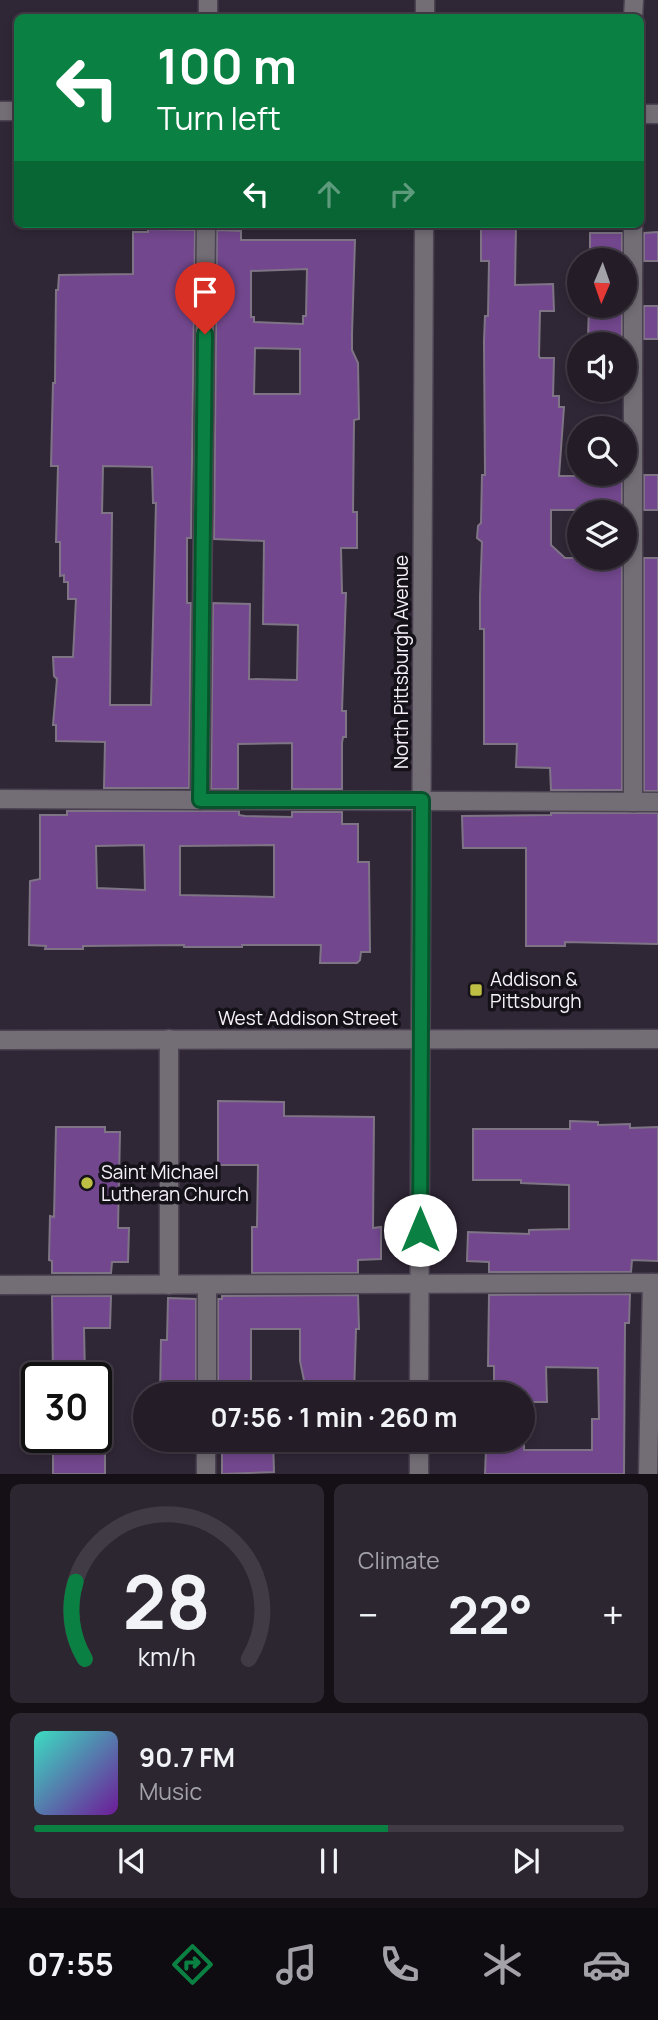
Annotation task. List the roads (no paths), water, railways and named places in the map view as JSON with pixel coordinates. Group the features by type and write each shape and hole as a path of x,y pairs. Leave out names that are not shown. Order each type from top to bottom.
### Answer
{"street":[{"path":"200,800 206,228"},
{"name":"North Pittsburgh Avenue","path":"419,1382 424,228"},
{"path":"633,228 633,802"},
{"path":"0,799 658,802"},
{"name":"West Addison Street","path":"0,1040 658,1039"},
{"path":"169,1040 169,1285"},
{"path":"0,1285 655,1283 648,1474"},
{"path":"207,1285 207,1382"},
{"path":"206,1452 206,1474"},
{"path":"419,1452 419,1474"}],"place":[{"name":"Addison & Pittsburgh","path":"476,990"},
{"name":"Saint Michael Lutheran Church","path":"87,1183"}]}
